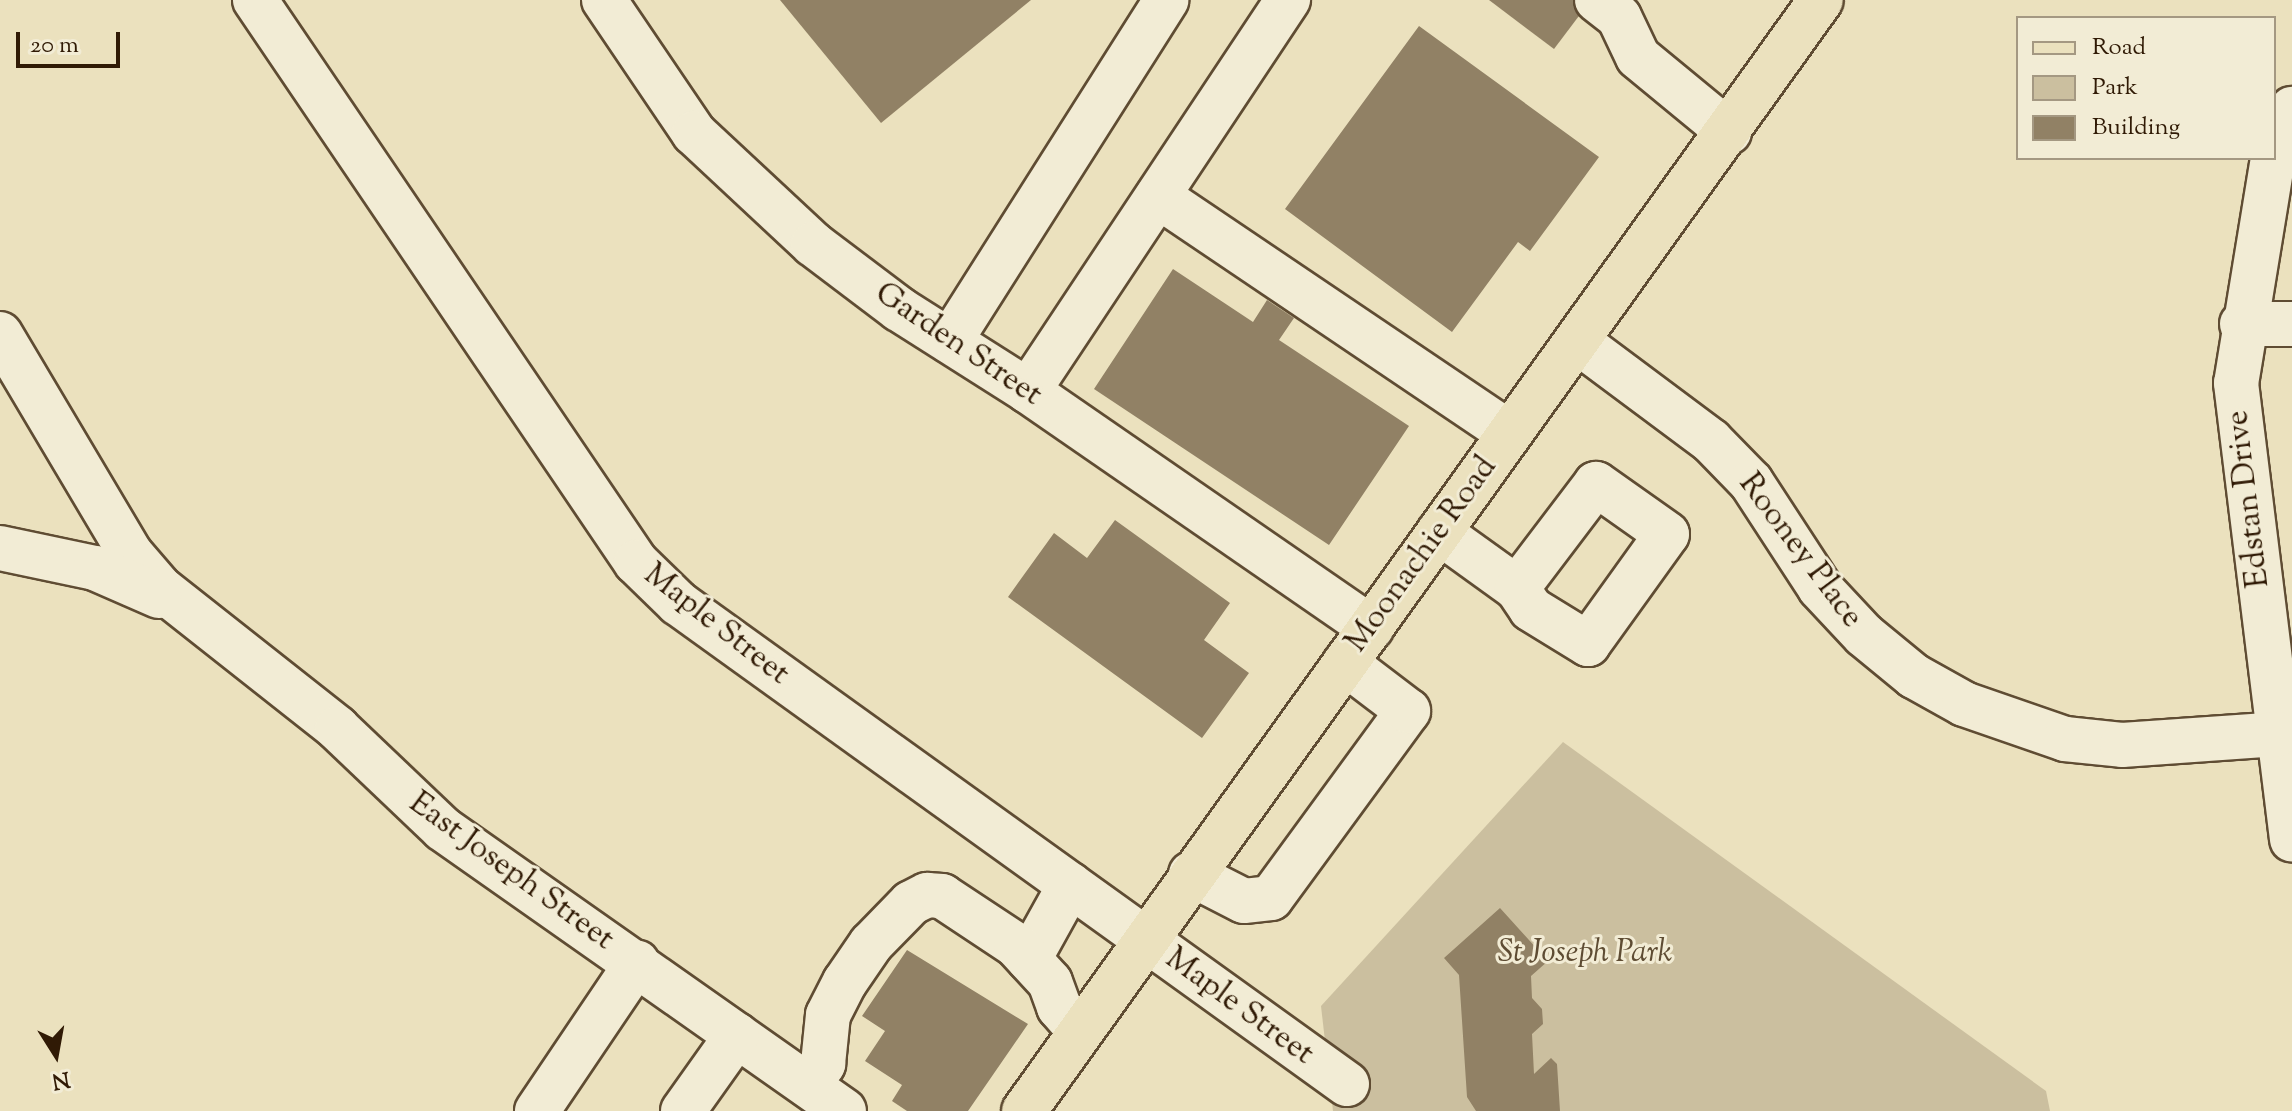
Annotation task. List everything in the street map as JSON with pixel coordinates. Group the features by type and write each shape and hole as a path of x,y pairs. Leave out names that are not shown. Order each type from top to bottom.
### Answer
{"main road":[{"name":"Moonachie Road","path":"1024,1111 1191,874 1729,132 1821,0"}],"street":[{"name":"Maple Street","path":"255,0 636,562 678,603 1347,1084"},
{"name":"Garden Street","path":"604,0 694,133 732,172 813,244 1371,628"},
{"path":"950,341 1166,0"},
{"path":"1028,391 1288,0"},
{"path":"1597,0 1619,17 1638,57 1729,132"},
{"path":"2276,146 2292,109"},
{"name":"Edstan Drive","path":"2273,160 2242,324 2236,383 2238,431 2292,840"},
{"path":"1158,196 1510,433"},
{"path":"2242,324 2292,324"},
{"name":"East Joseph Street","path":"0,334 130,553 191,616"},
{"name":"Rooney Place","path":"1577,341 1711,441 1751,482 1820,588 1864,635 1914,676 1964,704 2065,739 2122,745 2278,734"},
{"path":"1439,532 1517,588"},
{"name":"East Joseph Street","path":"0,548 95,568 146,588 191,616 337,728 443,829 844,1111"},
{"path":"1191,874 1244,901 1271,898 1408,711 1345,663"},
{"path":"1029,959 1070,885"},
{"path":"808,1085 823,1064 828,1015 845,982 871,944 911,903 927,895 942,896 1029,959 1080,1031"},
{"path":"537,1111 637,963"},
{"path":"683,1111 737,1035"}],"green space":[{"name":"St Joseph Park","path":"1563,742 2046,1091 2050,1111 1333,1111 1321,1006"}],"building":[{"path":"780,0 1031,0 881,123"},
{"path":"1489,0 1591,0 1554,49"},
{"path":"1419,26 1599,157 1530,251 1518,242 1452,332 1285,209"},
{"path":"1173,269 1253,322 1267,300 1294,318 1279,340 1409,426 1329,545 1094,389"},
{"path":"1115,520 1230,603 1204,640 1249,673 1202,738 1008,597 1054,533 1087,558"},
{"path":"1500,908 1548,961 1531,976 1532,998 1542,1009 1543,1024 1532,1034 1534,1074 1551,1058 1557,1064 1560,1111 1476,1111 1467,1097 1459,975 1444,958"},
{"path":"907,950 1028,1024 968,1111 907,1111 892,1101 902,1085 865,1061 885,1031 862,1016"}]}
